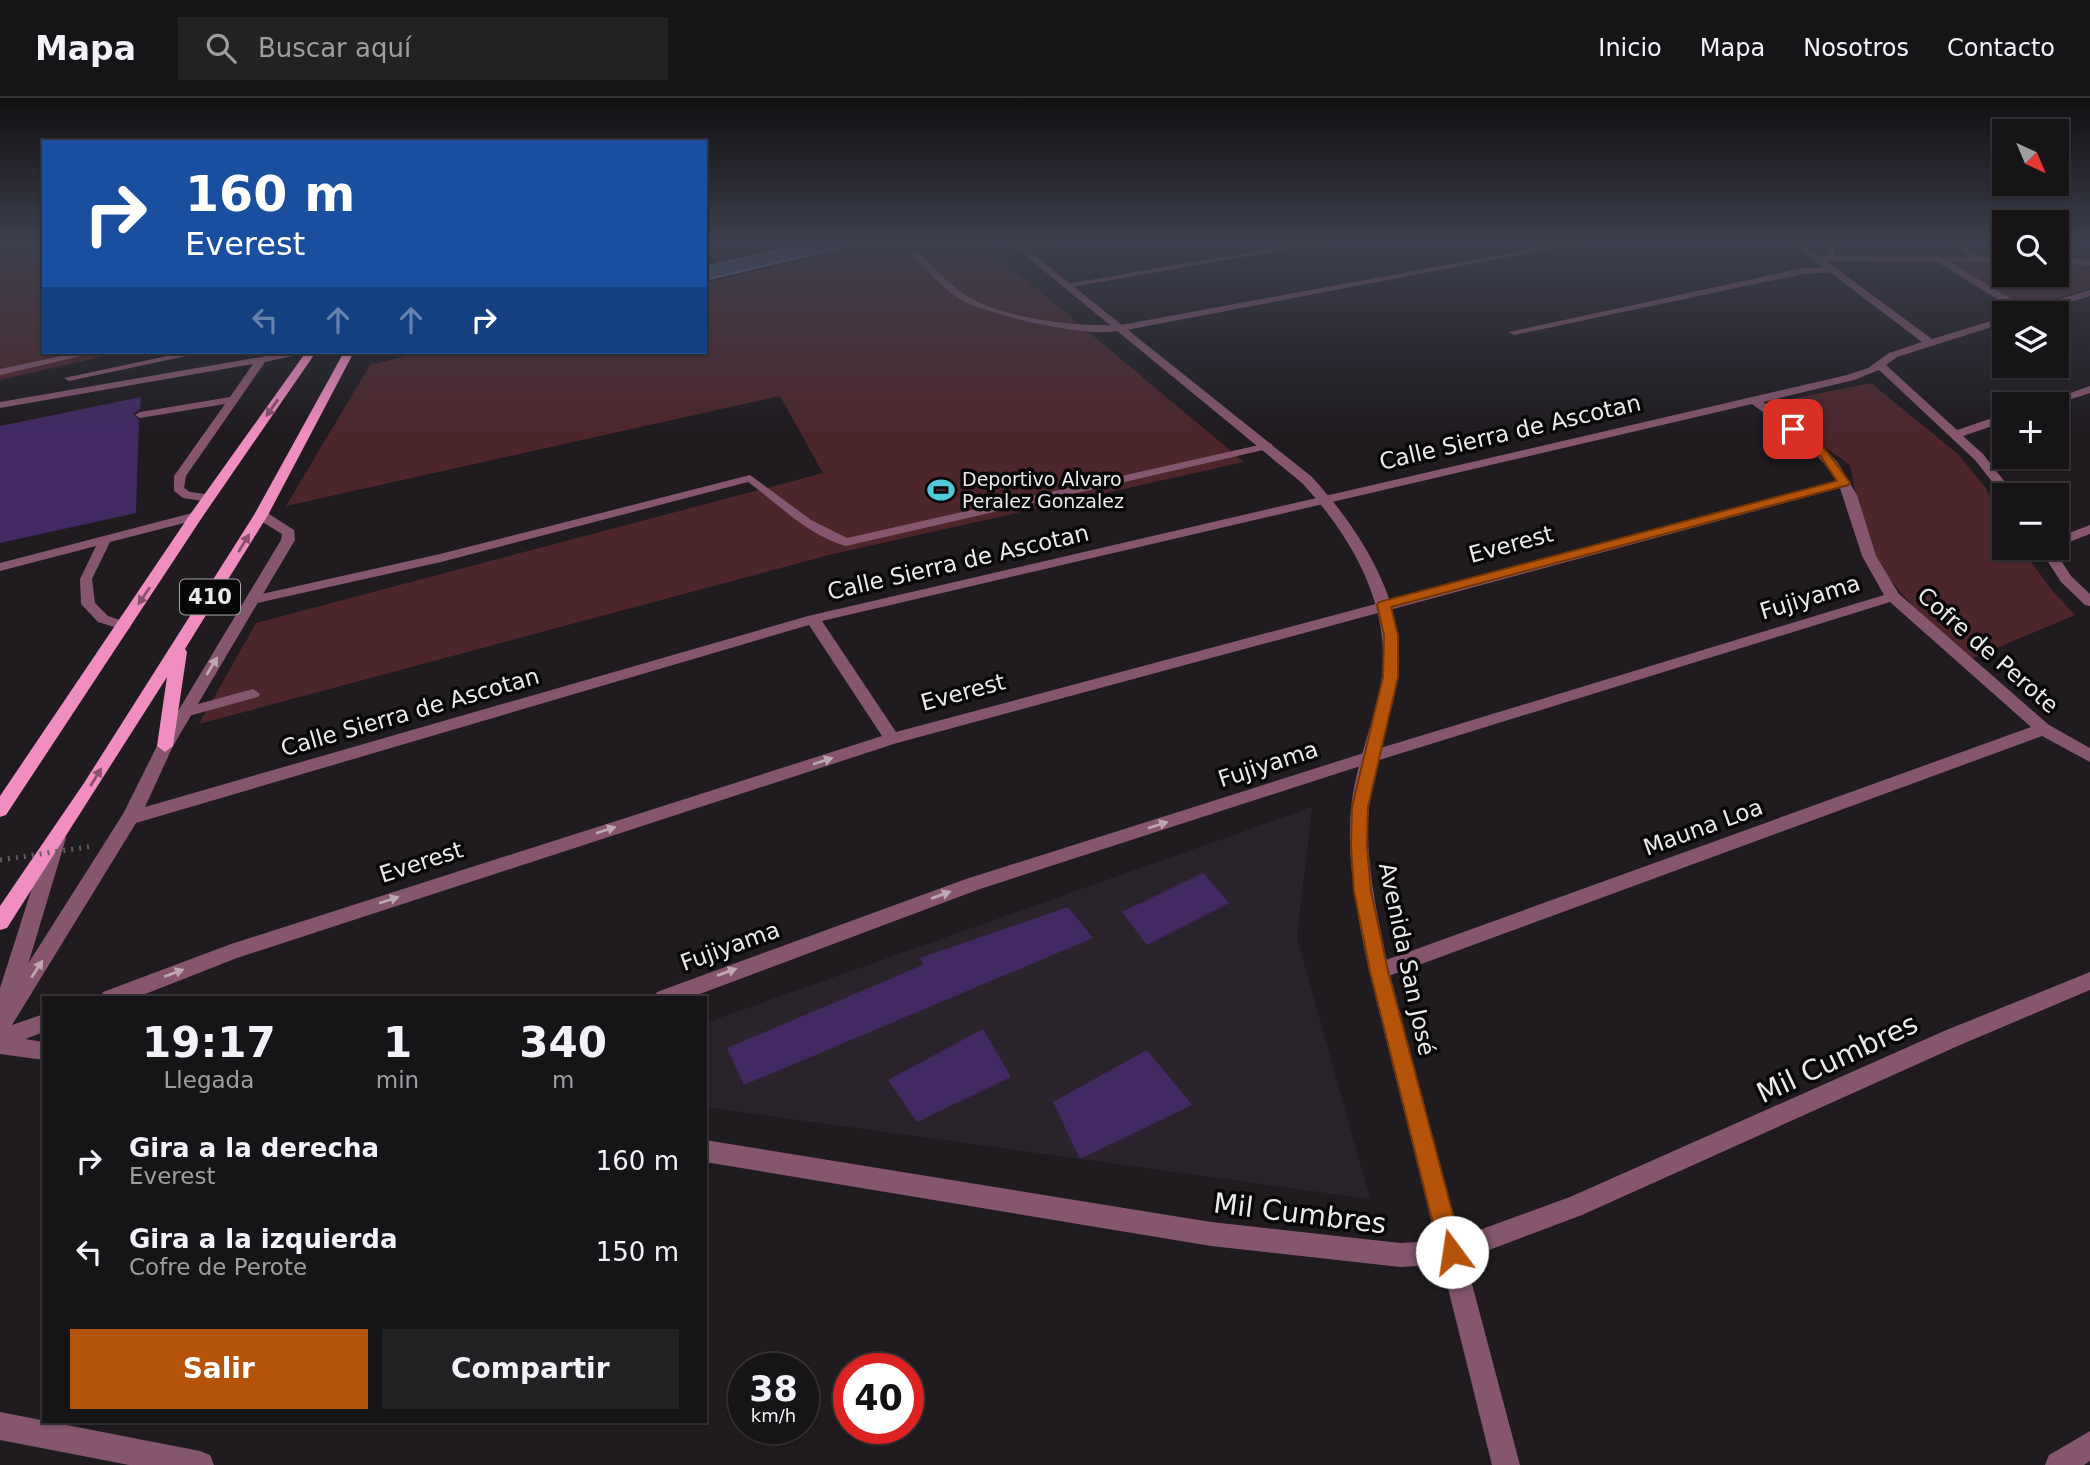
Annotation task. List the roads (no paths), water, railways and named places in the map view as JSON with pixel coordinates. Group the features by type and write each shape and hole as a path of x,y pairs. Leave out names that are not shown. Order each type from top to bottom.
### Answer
{"main road":[{"name":"410","path":"0,922 59,834 261,515 348,354"},
{"name":"410","path":"0,810 307,355"},
{"path":"165,746 180,644"}],"street":[{"name":"Avenida San José","path":"1093,306 1268,446 1326,499 1371,570 1384,605 1391,635 1391,677 1360,807 1362,891 1379,971 1506,1465"},
{"path":"1121,328 1240,306"},
{"path":"1880,306 1931,344"},
{"name":"Calle Sierra de Ascotan","path":"130,818 813,619 1850,378 1893,355 1992,324"},
{"path":"1880,364 1956,434 2000,483"},
{"path":"2069,396 2090,389"},
{"name":"Cofre de Perote","path":"1752,399 1825,455 1844,483 1869,556 1893,597 2043,729 2090,756"},
{"path":"1956,434 1992,422"},
{"name":"Everest","path":"115,996 271,939 892,738 1844,483"},
{"path":"0,1026 130,818 165,746 288,540 289,533 261,515"},
{"path":"2069,538 2090,529"},
{"path":"2054,560 2066,579 2090,602"},
{"name":"Fujiyama","path":"669,996 973,884 1370,757 1893,597"},
{"path":"813,619 892,738"},
{"name":"Mauna Loa","path":"1379,971 2043,729"},
{"path":"0,1015 59,834"},
{"name":"Mil Cumbres","path":"707,1151 1210,1234 1400,1255 1452,1252 1574,1207 1952,1038 2090,981"},
{"path":"0,1039 42,1024"},
{"path":"0,1045 42,1051"},
{"path":"0,1426 200,1465"},
{"path":"2059,1465 2090,1445"}],"lane":[{"path":"992,306 1078,329 1121,328"},
{"path":"1514,332 1638,306"},
{"path":"0,372 84,354"},
{"path":"69,378 190,354"},
{"path":"0,405 262,359 307,355"},
{"path":"0,416 256,370 307,355"},
{"path":"209,498 181,492 178,489 180,476 262,359"},
{"path":"139,415 235,399"},
{"path":"253,600 441,558 750,478 805,523 829,537 846,542 1268,446"},
{"path":"0,566 196,516"},
{"path":"105,540 86,579 88,604 103,619 124,626"},
{"path":"185,712 253,694"}],"place":[{"name":"Deportivo Alvaro Peralez Gonzalez","path":"941,490"}]}
